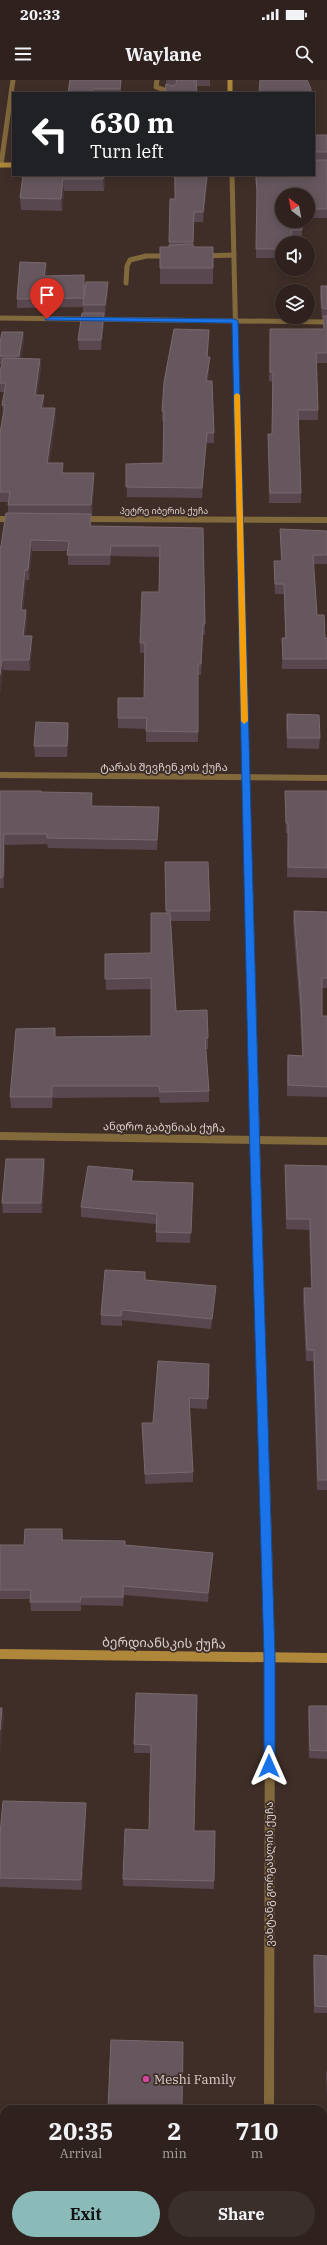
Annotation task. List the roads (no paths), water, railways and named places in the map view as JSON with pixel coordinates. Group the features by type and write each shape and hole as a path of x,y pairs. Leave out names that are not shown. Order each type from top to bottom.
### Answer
{"street":[{"path":"0,172 13,80"},
{"path":"157,80 156,87 170,92"},
{"path":"230,80 230,92"},
{"path":"0,165 12,165"},
{"name":"ვახტანგ გორგასლის ქუჩა","path":"232,176 239,519 270,1657 269,2105"},
{"path":"195,256 234,255"},
{"path":"126,283 128,263 132,259 141,256 172,256"},
{"path":"0,318 327,322"},
{"path":"0,519 24,519"},
{"name":"პეტრე იბერის ქუჩა","path":"72,519 327,520"},
{"name":"ტარას შევჩენკოს ქუჩა","path":"0,776 327,778"},
{"name":"ანდრო გაბუნიას ქუჩა","path":"0,1136 327,1141"},
{"name":"ბერდიანსკის ქუჩა","path":"0,1654 327,1658"}],"place":[{"name":"Meshi Family","path":"146,2079"}]}
